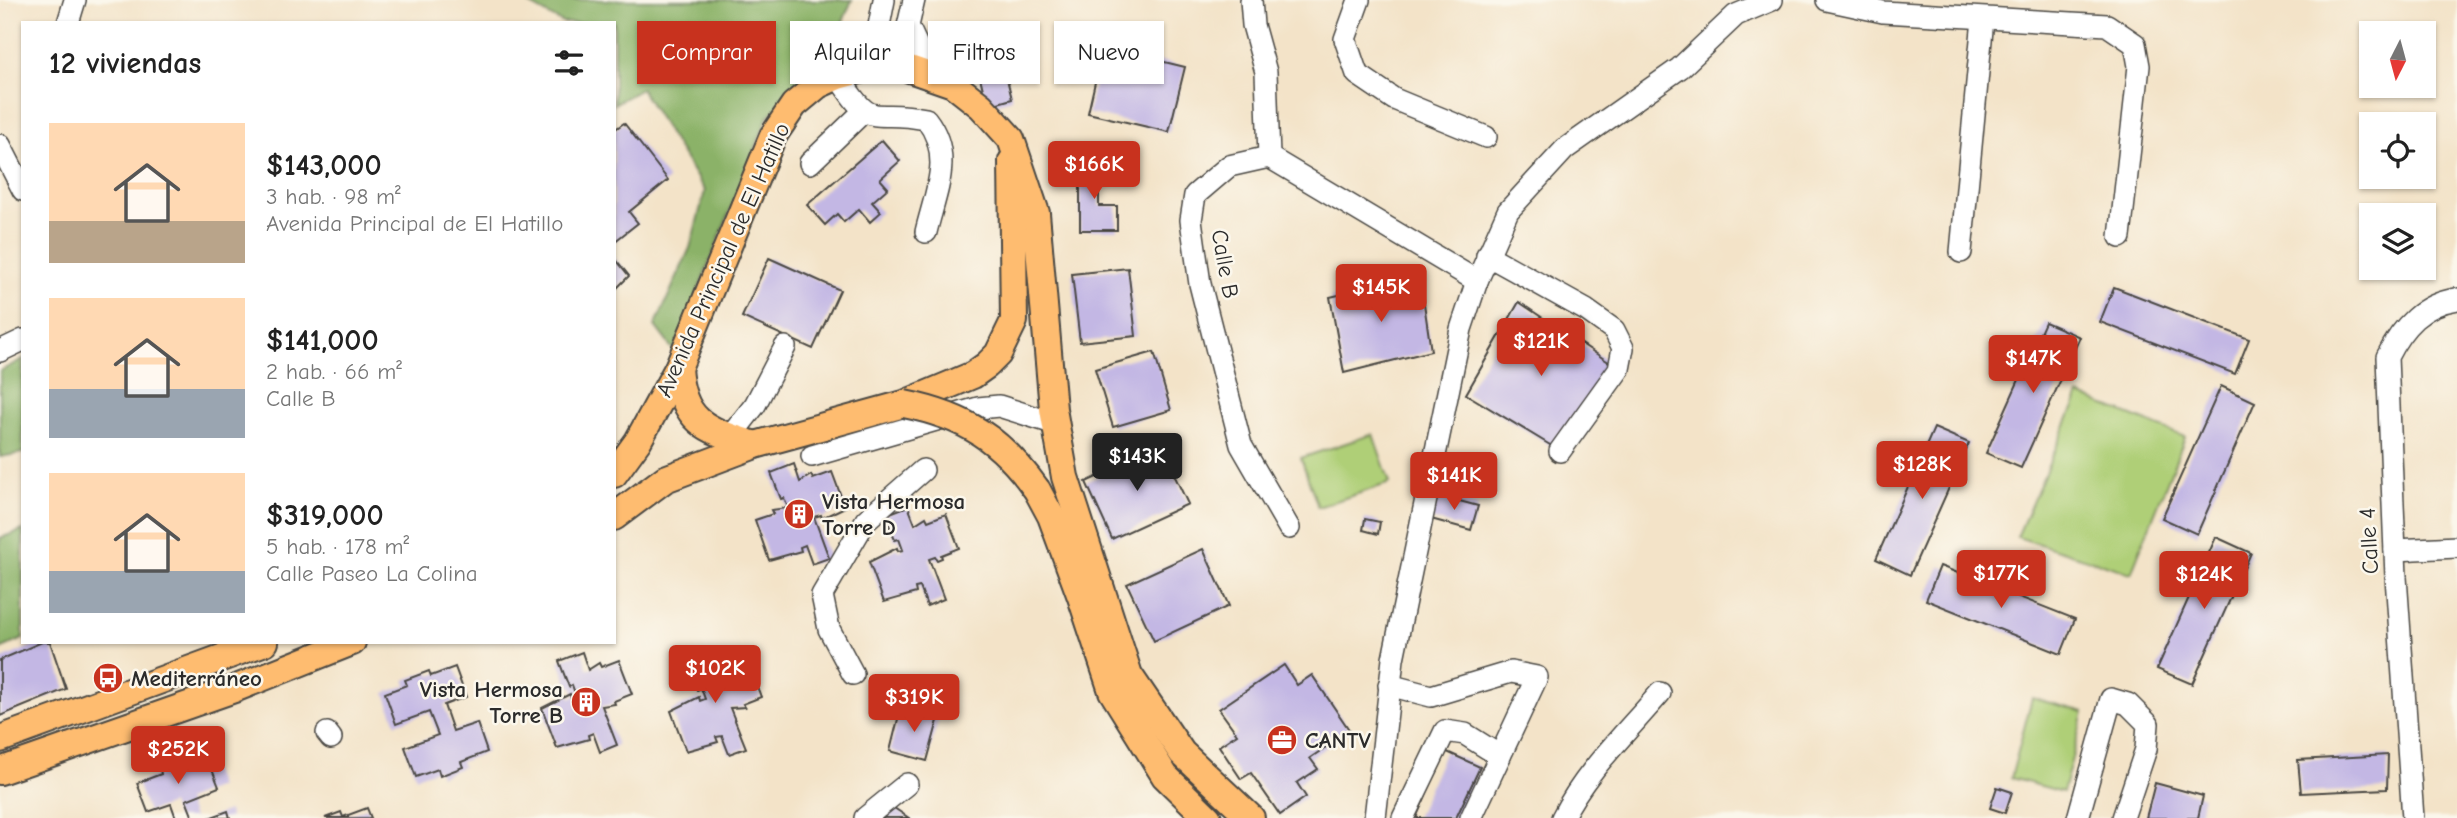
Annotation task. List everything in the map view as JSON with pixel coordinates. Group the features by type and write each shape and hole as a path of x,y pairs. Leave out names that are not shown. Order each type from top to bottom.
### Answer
{"main road":[{"name":"Avenida Principal de El Hatillo","path":"616,471 638,441 678,368 773,136 794,105 820,84"},
{"name":"Avenida Principal de El Hatillo","path":"953,84 981,106 1011,139 1036,213 1056,424 1065,477 1129,675 1182,753 1251,818"},
{"path":"616,516 665,479 755,445 904,404 973,375 998,354 1007,339 1014,312 1011,139"},
{"path":"678,368 680,394 698,421 730,437 755,445"},
{"path":"904,404 941,412 991,438 1020,466 1051,516 1082,597 1112,691 1165,776 1208,818"},
{"path":"0,739 260,644"},
{"path":"0,771 234,689 347,644"}],"street":[{"path":"69,21 75,0"},
{"path":"881,21 884,0"},
{"path":"909,21 914,0"},
{"path":"1251,0 1253,25 1266,72 1269,157 1477,281"},
{"path":"1359,0 1345,39 1357,74 1394,99 1486,136"},
{"path":"1375,818 1389,685 1461,329 1487,255 1508,211 1565,149 1680,68 1736,15 1772,0"},
{"path":"1828,0 1882,12 1996,13 2107,25 2135,44 2139,66 2120,237"},
{"path":"1961,252 1996,13"},
{"path":"914,39 928,69"},
{"path":"844,84 863,112 876,117 905,114 926,118 936,132 943,160 926,232"},
{"path":"810,163 863,112"},
{"path":"0,145 21,186"},
{"name":"Calle B","path":"1269,157 1247,159 1229,166 1195,195 1191,220 1200,284 1241,445 1289,527"},
{"path":"1487,255 1587,310 1614,330 1623,348 1619,369 1560,451"},
{"name":"Calle 4","path":"2413,818 2395,550 2387,356 2401,330 2420,312 2457,299"},
{"path":"0,351 21,341"},
{"path":"730,437 755,405 785,347"},
{"path":"812,456 978,408 999,406 1056,424"},
{"path":"853,674 829,629 822,595 866,520 923,470"},
{"path":"2395,550 2457,547"},
{"path":"1389,685 1431,696 1511,672 1537,677 1471,818"},
{"path":"1562,818 1588,779 1660,694"},
{"path":"2078,818 2111,699 2128,704 2148,724 2146,749 2123,818"},
{"path":"1403,818 1446,731 1465,734 1500,756"},
{"path":"865,818 907,784"}],"green space":[{"path":"522,0 852,0 843,21 790,21 790,84 802,84 768,116 674,351 655,326 690,248 705,191 641,89 616,103 616,21 559,21"},
{"path":"21,360 21,453 0,457 0,371"},
{"path":"2079,395 2185,437 2131,573 2017,537"},
{"path":"1373,434 1390,483 1318,507 1301,458"},
{"path":"21,531 21,640 0,649 0,538"},
{"path":"2032,698 2084,712 2063,792 2011,778"}],"building":[{"path":"1164,62 1185,67 1169,132 1088,113 1095,84 1164,84"},
{"path":"982,84 1008,84 1012,99 987,106"},
{"path":"624,123 668,180 629,212 638,223 616,240 616,129"},
{"path":"882,140 900,161 880,179 888,188 872,202 881,212 870,222 859,209 844,222 837,214 825,225 807,205"},
{"path":"1080,161 1099,161 1099,206 1117,206 1117,230 1080,230"},
{"path":"769,258 840,290 813,349 742,317"},
{"path":"616,260 629,276 616,289"},
{"path":"1128,268 1136,336 1080,342 1072,274"},
{"path":"1420,276 1431,351 1344,373 1330,297"},
{"path":"2114,287 2249,339 2235,374 2100,322"},
{"path":"1519,302 1619,369 1560,451 1466,394"},
{"path":"2045,322 2080,337 2021,468 1986,453"},
{"path":"1154,352 1171,410 1113,427 1095,369"},
{"path":"2221,386 2255,402 2197,534 2162,518"},
{"path":"1934,428 1969,443 1910,575 1876,559"},
{"path":"1161,447 1188,504 1112,539 1086,482"},
{"name":"Vista Hermosa Torre D","path":"794,464 800,482 811,475 813,479 832,472 845,507 822,518 821,515 814,517 829,558 812,564 805,545 800,547 801,551 769,560 755,520 773,514 771,510 788,508 784,498 781,499 771,473"},
{"path":"1437,495 1478,506 1471,530 1431,519"},
{"path":"908,506 915,524 926,517 928,521 946,514 959,548 941,555 942,558 937,560 935,557 929,559 944,599 927,606 920,587 915,588 916,593 884,602 869,562 897,548 898,551 903,550 899,539 895,540 885,515"},
{"path":"1365,519 1380,522 1378,534 1363,530"},
{"path":"2216,537 2251,553 2192,684 2157,669"},
{"path":"1203,549 1229,606 1154,641 1127,584"},
{"path":"1940,566 2075,619 2061,654 1926,600"},
{"path":"37,644 51,644 66,689 0,716 0,660"},
{"name":"Vista Hermosa Torre B","path":"582,652 588,670 599,663 601,667 619,660 632,694 614,701 615,704 602,706 617,745 600,752 593,733 588,735 589,739 557,748 542,708 570,694 571,698 576,696 572,685 569,687 559,661"},
{"path":"711,655 717,672 728,666 730,670 748,663 761,697 743,704 745,707 730,708 746,748 729,754 722,736 716,737 718,742 686,751 671,711 699,697 700,701 705,699 701,688 697,690 687,663"},
{"name":"CANTV","path":"1284,665 1297,685 1312,675 1350,731 1310,758 1318,769 1297,783 1306,797 1280,815 1251,773 1241,779 1219,746 1237,734 1219,709"},
{"path":"455,667 466,697 444,705 453,731 477,723 487,752 461,762 463,767 440,776 438,769 416,777 405,747 438,735 429,712 396,724 385,693 407,685 405,680 429,671 431,676"},
{"path":"901,707 939,717 927,761 890,751"},
{"path":"1445,751 1480,767 1456,818 1416,818"},
{"path":"2388,755 2387,789 2301,793 2298,760"},
{"path":"207,757 219,787 186,800 193,818 176,818 171,804 148,812 137,783 161,774 160,769 183,760 185,766"},
{"path":"2155,783 2203,796 2198,818 2146,818"},
{"path":"1997,787 2012,792 2005,813 1990,808"},
{"path":"888,804 909,818 879,818"},
{"path":"367,808 371,818 325,818 341,812 343,817"},
{"path":"228,811 230,818 209,818"}],"place":[{"name":"Vista Hermosa Torre D","path":"799,514"},
{"name":"Mediterráneo","path":"108,678"},
{"name":"Vista Hermosa Torre B","path":"586,702"},
{"name":"CANTV","path":"1282,740"}]}
